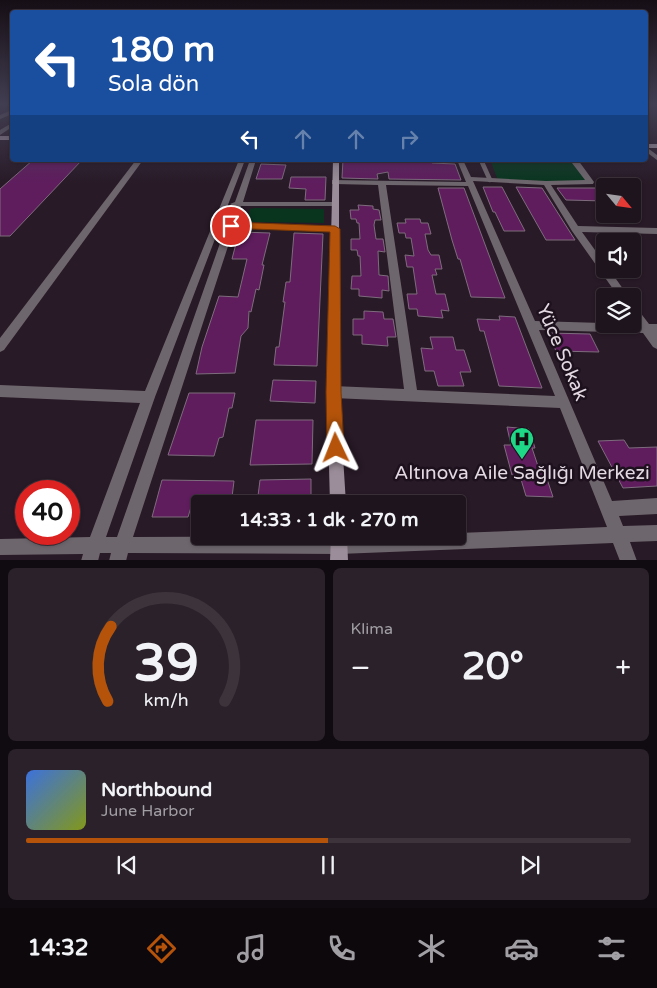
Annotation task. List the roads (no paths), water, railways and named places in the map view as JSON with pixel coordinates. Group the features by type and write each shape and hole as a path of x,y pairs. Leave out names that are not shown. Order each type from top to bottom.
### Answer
{"street":[{"path":"0,347 139,162"},
{"path":"120,553 231,226 232,204 242,162"},
{"path":"91,553 150,397 232,204 252,162"},
{"path":"336,162 334,392 338,495"},
{"name":"Yüce Sokak","path":"461,162 531,324 629,560"},
{"path":"335,182 469,182 490,180 546,183 590,182 575,162"},
{"path":"382,183 411,395"},
{"path":"546,183 575,229 617,288"},
{"path":"232,204 335,204"},
{"path":"231,226 335,229"},
{"path":"575,229 657,231"},
{"path":"641,319 652,329 657,344"},
{"path":"531,324 652,329"},
{"path":"0,391 150,397"},
{"path":"334,392 563,402"},
{"path":"608,508 657,506"},
{"path":"0,548 120,553 339,548 657,534"}],"lane":[{"path":"482,162 490,180"}],"place":[{"name":"Altınova Aile Sağlığı Merkezi","path":"522,460"}]}
